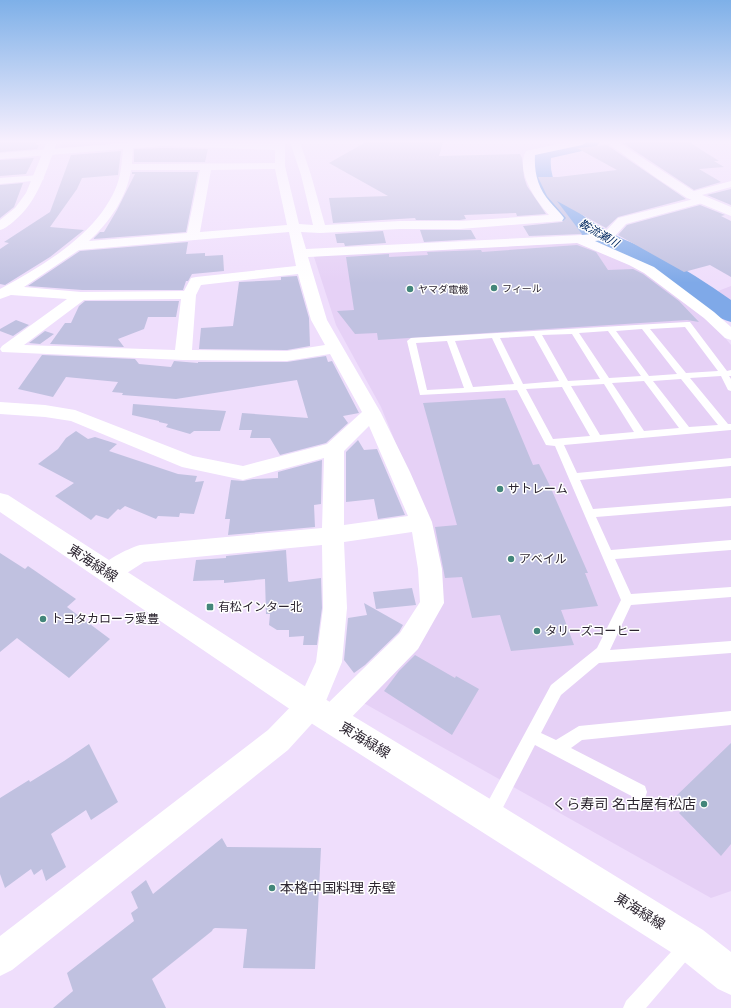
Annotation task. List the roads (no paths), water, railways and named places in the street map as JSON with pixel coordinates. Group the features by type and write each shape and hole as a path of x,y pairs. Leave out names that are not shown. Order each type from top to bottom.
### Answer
{"street":[{"path":"2,223 19,211 30,197 33,189"},
{"path":"5,292 77,246 104,217 121,189"},
{"path":"193,237 202,189"},
{"path":"0,958 278,740 321,712 409,641 432,603 430,569 421,522 400,472 372,413 319,320 304,269 285,189"},
{"path":"310,189 320,229"},
{"path":"77,246 294,228 320,229 400,225 460,225 558,218 540,199 536,189"},
{"path":"681,189 696,198 731,212"},
{"path":"300,252 581,239 608,236 622,221 696,198 718,189"},
{"path":"581,239 649,270 709,315 731,335"},
{"path":"183,355 189,296 196,281 304,269"},
{"path":"5,292 81,296 189,296"},
{"path":"81,296 8,349 183,355 287,356 336,348"},
{"path":"0,408 45,411 74,416 189,462 243,473 334,449 372,413"},
{"path":"321,712 336,608 334,449"},
{"name":"東海緑線","path":"0,501 321,712 690,943 731,976"},
{"path":"108,573 140,554 334,535 421,522"}],"lane":[{"path":"727,373 424,393 411,341 687,324 727,373 731,388"},
{"path":"644,326 728,428"},
{"path":"610,329 686,431"},
{"path":"574,331 641,435"},
{"path":"536,333 597,439"},
{"path":"495,336 550,443 728,428"},
{"path":"450,338 470,390"},
{"path":"489,816 556,690 602,652 627,600 558,442"},
{"path":"573,477 731,462"},
{"path":"589,514 731,502"},
{"path":"607,555 731,545"},
{"path":"627,600 731,592"},
{"path":"598,656 731,647"},
{"path":"557,749 579,733 731,718"},
{"path":"531,735 639,792"},
{"path":"633,1008 690,943"}],"waterway":[{"name":"鞍流瀬川","path":"547,189 560,206 572,217 597,235 669,271 731,314"}],"place":[{"name":"フィール","path":"494,288"},
{"name":"ヤマダ電機","path":"410,289"},
{"name":"サトレーム","path":"500,489"},
{"name":"アベイル","path":"511,559"},
{"name":"有松インター北","path":"210,607"},
{"name":"トヨタカローラ愛豊","path":"43,619"},
{"name":"タリーズコーヒー","path":"537,631"},
{"name":"くら寿司 名古屋有松店","path":"704,804"},
{"name":"本格中国料理 赤壁","path":"272,888"}]}
